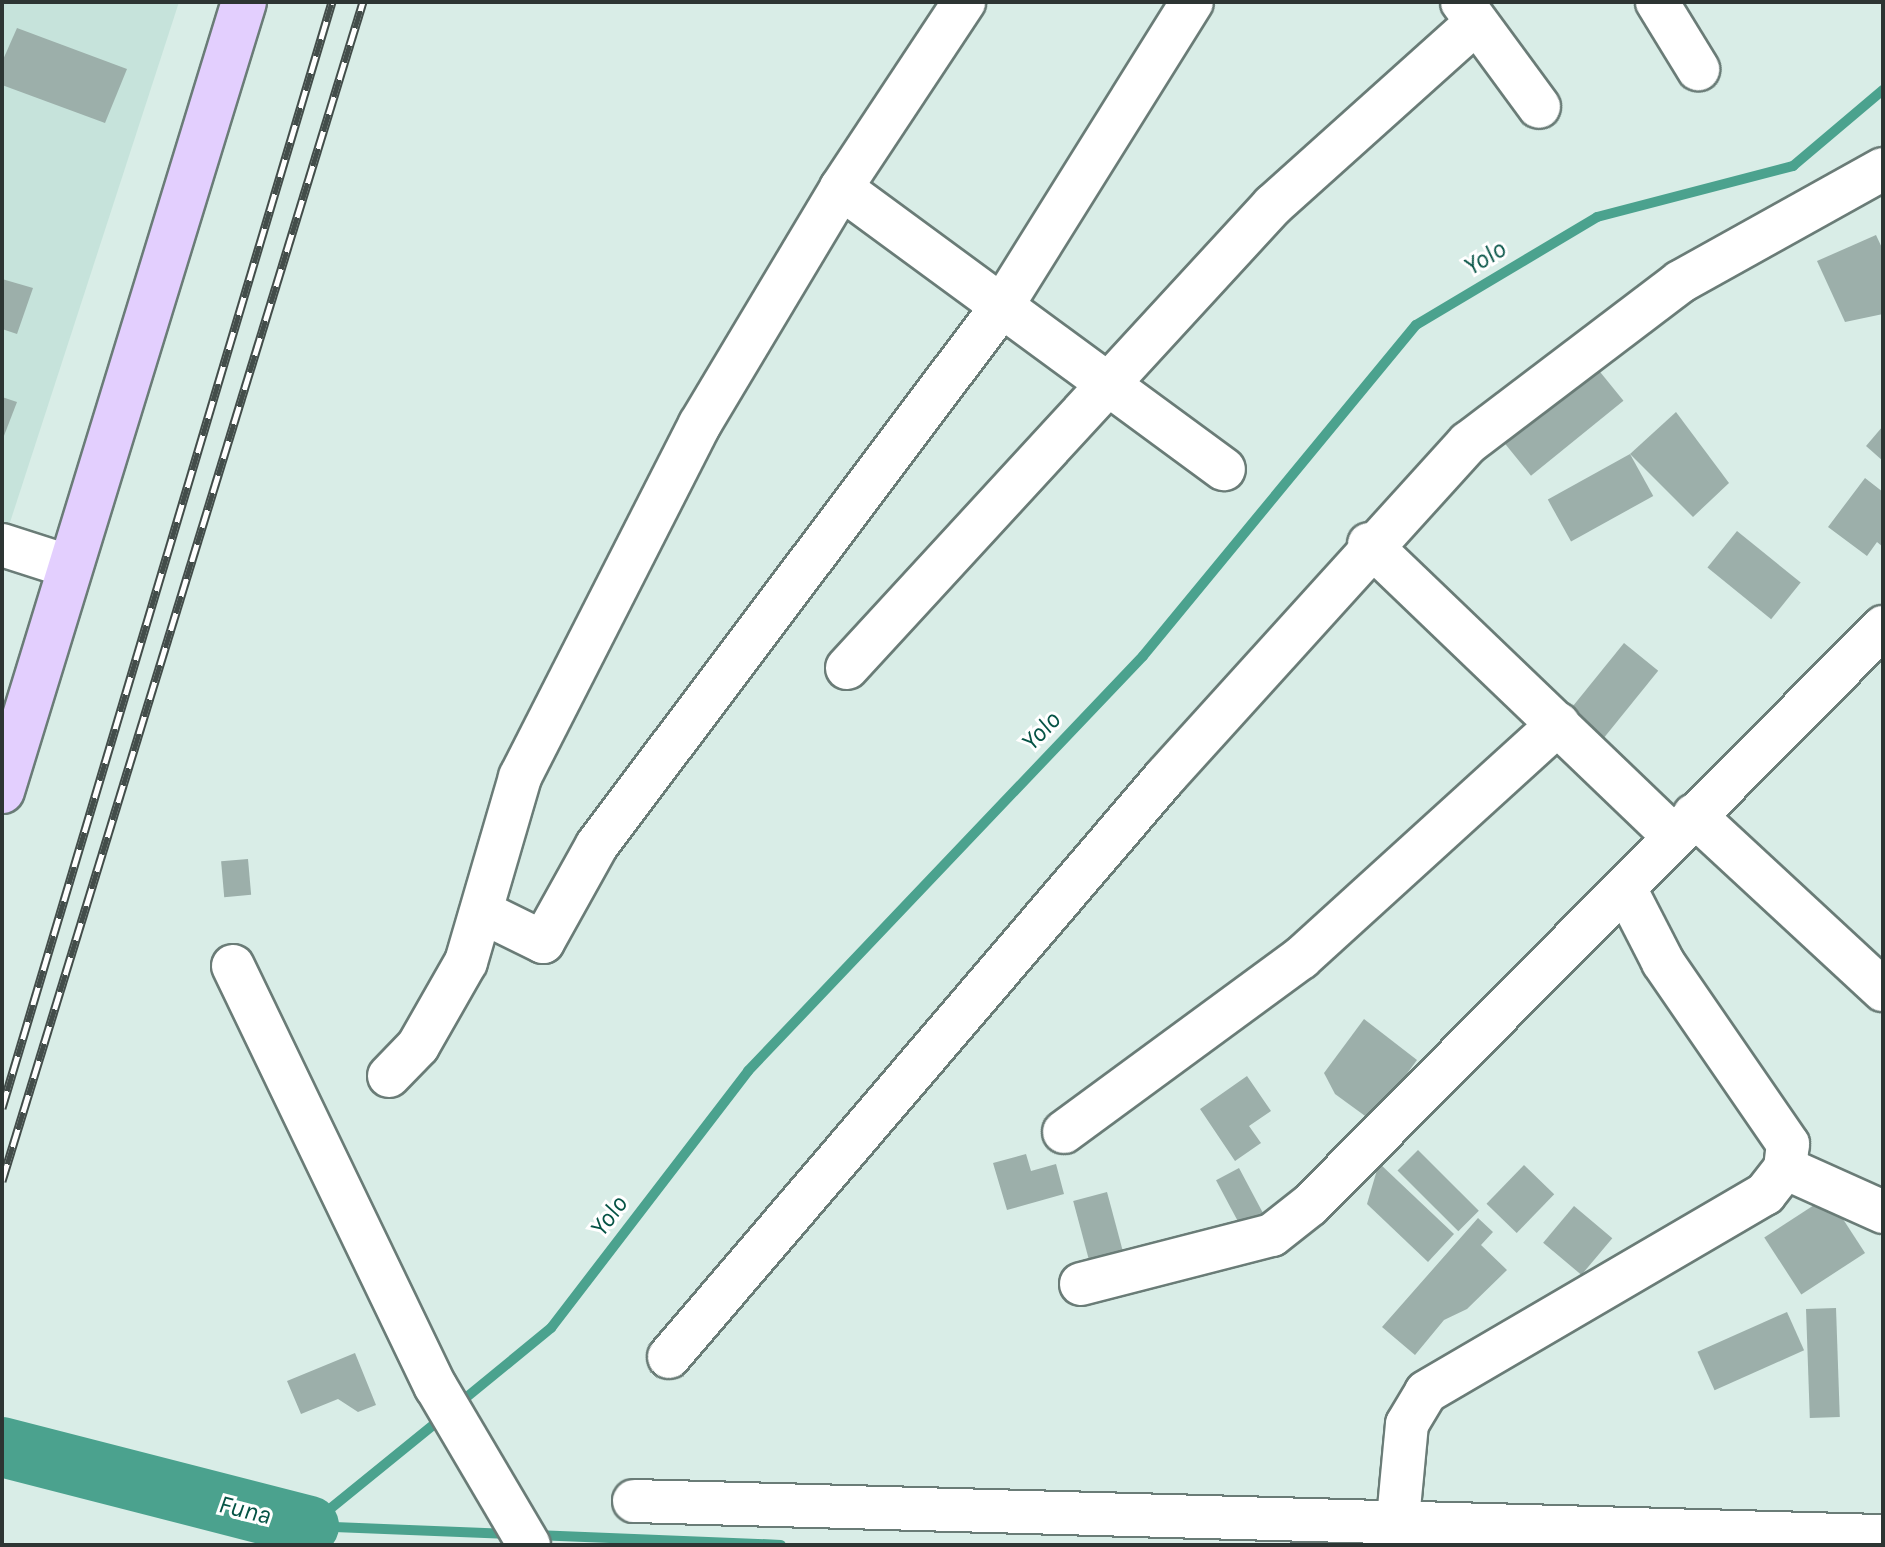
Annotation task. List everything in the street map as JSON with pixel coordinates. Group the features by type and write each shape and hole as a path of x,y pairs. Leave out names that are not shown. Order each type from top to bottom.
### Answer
{"main road":[{"path":"2,791 244,2"}],"street":[{"path":"389,1076 439,1010 482,912 520,777 607,599 841,188 964,2"},
{"path":"482,912 543,942 597,845 1002,306 1192,2"},
{"path":"1657,2 1698,69"},
{"path":"847,668 1273,205 1469,13 1539,107"},
{"path":"669,1357 1369,544 1468,443 1575,357 1680,282 1883,169"},
{"path":"841,188 1109,380 1224,469"},
{"path":"1369,544 1558,724 1883,990"},
{"path":"2,545 71,567"},
{"path":"1081,1284 1272,1235 1625,888 1683,825 1883,627"},
{"path":"1064,1132 1301,958 1558,724"},
{"path":"1398,1519 1407,1424 1426,1392 1765,1194 1785,1168 1788,1144 1663,962 1625,888"},
{"path":"233,966 436,1387 529,1545"},
{"path":"1785,1168 1883,1212"},
{"path":"634,1501 1398,1519 1883,1536"}],"shaded area":[{"path":"2,2 179,2 2,547"}],"building":[{"path":"17,28 127,69 105,123 2,85 2,62"},
{"path":"1876,235 1883,250 1883,314 1845,322 1817,261"},
{"path":"2,279 33,288 17,334 2,329"},
{"path":"1592,362 1623,401 1531,476 1500,437"},
{"path":"2,397 17,402 2,441"},
{"path":"1676,412 1729,483 1693,517 1630,454"},
{"path":"1883,426 1883,461 1866,446"},
{"path":"1630,454 1653,496 1571,542 1548,500"},
{"path":"1865,478 1883,492 1883,547 1877,542 1867,556 1828,527"},
{"path":"1737,531 1801,583 1771,619 1707,568"},
{"path":"1624,643 1658,671 1602,741 1567,713"},
{"path":"248,859 251,895 224,897 221,861"},
{"path":"1364,1019 1417,1060 1372,1121 1335,1094 1324,1073"},
{"path":"1247,1076 1271,1111 1249,1126 1261,1143 1235,1161 1200,1109"},
{"path":"1418,1150 1479,1211 1458,1231 1397,1171"},
{"path":"1026,1154 1031,1171 1056,1164 1064,1194 1007,1210 993,1163"},
{"path":"1379,1163 1454,1234 1428,1262 1367,1204"},
{"path":"1524,1165 1554,1194 1517,1233 1486,1204"},
{"path":"1239,1168 1265,1217 1242,1229 1216,1180"},
{"path":"1107,1192 1125,1258 1091,1267 1073,1201"},
{"path":"1828,1196 1865,1253 1801,1294 1764,1237"},
{"path":"1574,1206 1612,1238 1581,1275 1543,1243"},
{"path":"1478,1218 1493,1232 1481,1245 1507,1270 1467,1309 1444,1320 1415,1355 1382,1327"},
{"path":"1836,1308 1840,1417 1810,1418 1806,1309"},
{"path":"1787,1312 1804,1350 1715,1390 1697,1352"},
{"path":"355,1353 376,1405 358,1412 338,1399 301,1414 287,1381"}],"waterway":[{"name":"Yolo","path":"457,1405 551,1328 748,1071 1143,656 1416,325 1597,217 1793,166 1883,90"},
{"name":"Yolo","path":"309,1526 442,1418"},
{"name":"Funa","path":"2,1447 309,1526"},
{"name":"Funa","path":"309,1526 511,1534"},
{"name":"Funa","path":"535,1535 781,1545"}],"railway":[{"path":"2,1108 332,2"},
{"path":"2,1181 363,2"}]}
